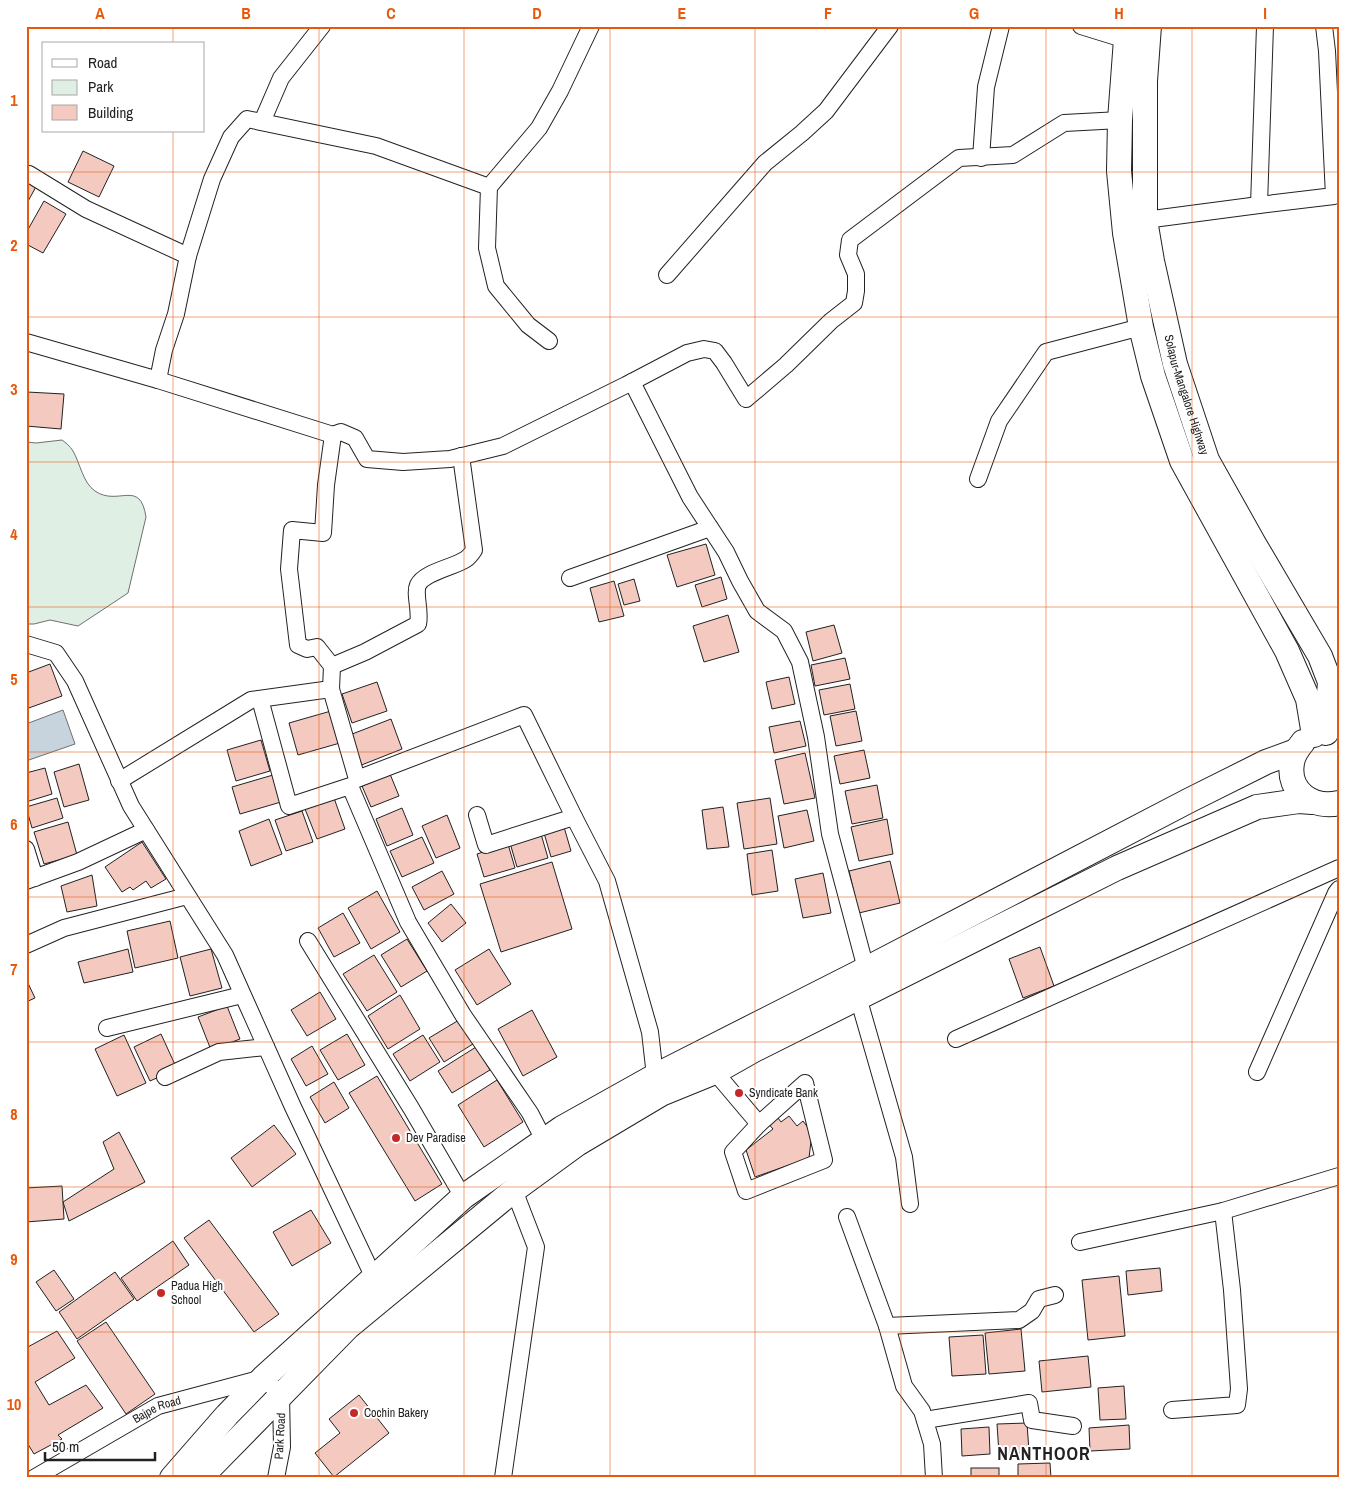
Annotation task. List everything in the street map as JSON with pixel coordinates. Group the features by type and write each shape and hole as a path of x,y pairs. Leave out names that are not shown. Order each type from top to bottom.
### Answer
{"highway":[{"path":"1137,35 1120,120 1120,171 1125,233 1141,327 1154,376 1182,461 1287,651 1308,699 1331,734 1304,742 1296,751 1292,762 1292,774 1295,785 1302,795 1312,802"},
{"name":"Solapur-Mangalore Highway","path":"1137,35 1145,81 1144,220 1175,364 1207,460 1252,542 1320,656 1330,682 1331,734"},
{"path":"172,1478 227,1415 263,1378 463,1197 562,1128 655,1076 866,969 1190,800 1266,762 1296,751"},
{"path":"200,1478 348,1327 514,1190 577,1144 661,1094 715,1072 858,997 1117,868 1257,808 1299,801 1329,805 1339,803"}],"street":[{"path":"262,122 282,78 322,26"},
{"path":"549,341 528,325 496,286 488,248 489,187 539,128 560,91 592,26"},
{"path":"667,276 765,163 826,111 890,26"},
{"path":"980,158 986,87 1001,26"},
{"path":"1081,26 1137,35"},
{"path":"1259,205 1265,26"},
{"path":"1144,220 1334,196 1327,51 1324,26"},
{"path":"158,380 164,350 176,314 188,256 212,179 231,137 246,119 376,146 489,187"},
{"path":"26,342 158,380 332,435 341,432 355,438 367,458 403,462 450,459 503,446 687,353 704,349 714,351 724,363 746,399 786,364 830,321 854,303 856,274 848,255 850,240 959,158 1013,155 1064,123 1120,120"},
{"path":"29,174 86,209 188,256"},
{"path":"978,479 999,421 1046,352 1141,327"},
{"path":"632,382 690,497 726,552 757,611 784,631 800,662 816,737 830,834 866,969"},
{"path":"332,435 326,485 324,533 292,530 290,568 298,645 307,649 317,647 332,666 331,689 357,779 524,715 607,881 650,1032 655,1076"},
{"path":"332,666 365,652 418,624 420,615 417,596 418,585 424,578 467,559 474,550 461,456"},
{"path":"570,578 710,528"},
{"path":"26,644 56,653 75,681 130,806 225,955 293,1107 374,1278"},
{"path":"119,781 252,700 331,689"},
{"path":"260,699 289,806 350,786 408,922 463,1015 530,1113 544,1140"},
{"path":"477,815 486,844 574,817"},
{"path":"26,850 31,879 78,862 146,830"},
{"path":"956,1039 1339,868"},
{"path":"1257,1072 1339,889"},
{"path":"26,945 64,928 187,896"},
{"path":"308,941 411,1108 463,1197"},
{"path":"108,1028 242,995"},
{"path":"858,997 904,1157 910,1204"},
{"path":"165,1077 219,1052 266,1047"},
{"path":"715,1072 759,1124"},
{"path":"805,1083 824,1160 746,1191 733,1152 759,1124 805,1083"},
{"path":"1080,1242 1223,1211 1339,1176"},
{"path":"503,1478 536,1248 514,1190"},
{"path":"1172,1410 1237,1405 1239,1390 1233,1300 1223,1211"},
{"path":"847,1218 887,1326 904,1386 922,1411 932,1444 934,1478"},
{"path":"887,1326 1019,1320 1032,1311 1039,1299 1055,1295"},
{"path":"263,1378 281,1394"},
{"name":"Bajpe Road","path":"34,1478 158,1406 263,1378"},
{"name":"Park Road","path":"276,1478 282,1447 281,1394"},
{"path":"925,1420 1029,1403 1032,1420 1073,1426"}],"green space":[{"path":"62,440 73,451 87,483 95,491 104,495 127,495 139,499 143,505 146,517 128,593 78,626 50,620 26,624 26,442 36,443"}],"shaded area":[{"path":"63,710 75,744 26,761 26,724"}],"building":[{"path":"83,151 114,166 99,197 68,182"},
{"path":"26,179 37,185 27,203 26,203"},
{"path":"44,201 66,214 43,253 26,244 26,233"},
{"path":"27,392 64,394 61,429 26,426"},
{"path":"706,544 715,575 677,587 667,555"},
{"path":"721,577 727,599 702,607 695,585"},
{"path":"634,579 640,601 624,605 618,584"},
{"path":"614,581 624,616 599,622 590,588"},
{"path":"728,615 739,652 704,662 693,626"},
{"path":"834,625 842,653 813,661 806,632"},
{"path":"845,658 850,679 815,686 811,665"},
{"path":"50,664 62,696 26,709 26,673"},
{"path":"789,677 795,704 772,709 766,682"},
{"path":"377,682 387,711 352,723 342,694"},
{"path":"850,684 855,709 824,715 819,690"},
{"path":"331,711 340,743 298,755 289,723"},
{"path":"856,711 862,741 836,746 830,716"},
{"path":"391,719 402,749 359,766 347,736"},
{"path":"800,721 806,746 774,753 769,727"},
{"path":"261,740 270,771 236,781 227,750"},
{"path":"864,750 870,778 840,784 834,756"},
{"path":"805,753 815,798 784,804 775,760"},
{"path":"79,764 89,800 64,807 54,772"},
{"path":"45,768 52,794 26,802 26,773"},
{"path":"390,774 399,796 371,807 362,786"},
{"path":"273,775 281,802 240,814 232,787"},
{"path":"877,785 883,818 852,824 845,791"},
{"path":"57,798 63,818 32,828 26,807"},
{"path":"334,798 345,829 317,839 305,809"},
{"path":"770,798 777,844 744,849 737,803"},
{"path":"723,807 729,847 707,849 702,810"},
{"path":"402,808 413,835 387,846 376,819"},
{"path":"807,810 814,841 784,848 778,816"},
{"path":"302,811 313,842 286,851 275,820"},
{"path":"447,815 460,848 436,858 422,826"},
{"path":"269,819 282,854 251,866 239,831"},
{"path":"887,819 893,854 859,861 851,827"},
{"path":"68,822 77,855 44,864 34,832"},
{"path":"564,827 571,851 551,857 544,833"},
{"path":"541,834 548,858 517,867 510,843"},
{"path":"422,837 434,863 402,877 390,851"},
{"path":"142,842 166,879 151,888 146,881 133,890 130,887 122,892 105,867"},
{"path":"508,844 515,868 484,877 477,854"},
{"path":"772,850 778,891 752,895 747,854"},
{"path":"890,861 900,903 859,913 849,871"},
{"path":"552,862 572,929 501,952 480,884"},
{"path":"442,871 454,894 424,910 412,887"},
{"path":"823,873 831,913 803,918 795,879"},
{"path":"92,875 97,906 67,912 61,886"},
{"path":"377,891 400,932 371,949 348,908"},
{"path":"451,904 466,923 442,942 428,923"},
{"path":"343,913 360,943 334,957 318,928"},
{"path":"170,921 178,958 135,968 127,931"},
{"path":"407,939 427,971 401,987 381,955"},
{"path":"1040,947 1054,986 1023,998 1009,959"},
{"path":"128,949 133,972 84,983 78,962"},
{"path":"211,949 222,988 190,996 180,957"},
{"path":"489,949 511,984 477,1005 455,970"},
{"path":"374,955 397,992 367,1011 343,974"},
{"path":"26,979 35,998 26,1002"},
{"path":"320,992 336,1019 307,1036 291,1010"},
{"path":"400,995 420,1029 388,1049 368,1016"},
{"path":"227,1006 240,1039 211,1050 198,1017"},
{"path":"532,1010 557,1057 523,1076 498,1029"},
{"path":"459,1020 473,1044 444,1062 429,1038"},
{"path":"161,1034 177,1069 150,1081 134,1047"},
{"path":"347,1034 365,1065 338,1080 320,1050"},
{"path":"124,1035 146,1083 117,1096 95,1049"},
{"path":"423,1035 440,1062 410,1081 393,1054"},
{"path":"312,1046 328,1074 306,1086 291,1059"},
{"path":"476,1047 490,1070 452,1093 438,1071"},
{"name":"Dev Paradise","path":"377,1076 442,1184 415,1201 349,1093"},
{"path":"497,1080 523,1122 484,1147 458,1105"},
{"path":"334,1082 349,1108 325,1123 310,1097"},
{"path":"775,1114 781,1122 789,1116 797,1126 803,1121 812,1133 809,1158 755,1177 746,1150 773,1129 766,1121"},
{"path":"274,1125 296,1154 252,1187 231,1158"},
{"path":"119,1132 145,1182 69,1221 63,1202 114,1169 103,1142"},
{"path":"62,1186 64,1219 26,1222 26,1188"},
{"path":"311,1210 331,1243 292,1266 273,1232"},
{"path":"209,1220 279,1314 254,1332 184,1238"},
{"path":"173,1241 189,1265 137,1301 121,1278"},
{"path":"1160,1268 1162,1291 1128,1295 1126,1271"},
{"path":"54,1270 74,1299 56,1311 36,1282"},
{"path":"115,1272 134,1299 77,1339 59,1312"},
{"path":"1119,1276 1125,1336 1088,1340 1082,1280"},
{"path":"106,1322 155,1394 126,1414 77,1341"},
{"path":"1021,1329 1025,1371 989,1374 985,1333"},
{"path":"57,1331 75,1358 35,1382 49,1405 86,1385 103,1408 58,1435 62,1439 34,1454 26,1441 26,1348"},
{"path":"983,1335 986,1374 952,1376 949,1337"},
{"path":"1088,1356 1091,1387 1042,1392 1039,1361"},
{"path":"1124,1386 1126,1419 1100,1420 1098,1388"},
{"path":"359,1395 389,1433 334,1477 315,1453 340,1433 329,1419"},
{"path":"1027,1423 1029,1452 999,1454 997,1424"},
{"path":"1129,1425 1130,1449 1090,1451 1089,1428"},
{"path":"989,1427 990,1454 962,1456 961,1429"},
{"path":"1050,1463 1051,1478 1018,1478 1018,1464"},
{"path":"971,1468 999,1468 999,1478 971,1478"}],"place":[{"name":"Syndicate Bank","path":"739,1093"},
{"name":"Dev Paradise","path":"396,1138"},
{"name":"Padua High School","path":"161,1293"},
{"name":"Cochin Bakery","path":"354,1413"}],"district":[{"name":"NANTHOOR","path":"1044,1453"}]}
